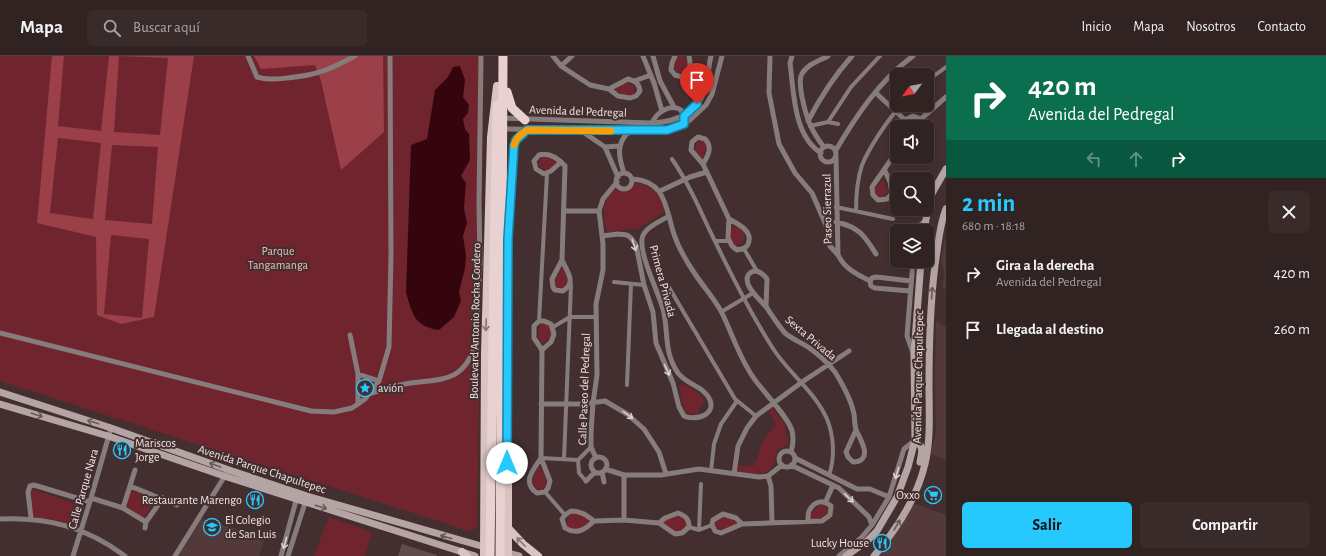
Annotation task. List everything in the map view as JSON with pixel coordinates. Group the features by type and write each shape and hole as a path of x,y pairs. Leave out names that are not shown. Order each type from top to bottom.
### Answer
{"highway":[{"path":"498,56 498,260 505,555"},
{"path":"490,556 498,260 502,208 503,56"},
{"path":"503,71 509,102 514,111 525,120"},
{"path":"502,208 508,239"}],"main road":[{"name":"Boulevard Antonio Rocha Cordero","path":"484,556 485,354 491,137 497,86"},
{"path":"505,555 507,527 508,239 514,146 516,140 527,130"},
{"path":"925,224 930,197 946,169"},
{"name":"Avenida Parque Chapultepec","path":"874,556 888,539 917,486 924,466 929,444 929,339 932,289 939,239 946,209"},
{"name":"Avenida Parque Chapultepec","path":"846,556 868,541 877,531 897,497 908,467 915,440 914,354 920,268"},
{"name":"Avenida Parque Chapultepec","path":"0,392 111,428 227,473"},
{"name":"Avenida Parque Chapultepec","path":"0,404 227,473 464,554 475,556"},
{"path":"915,440 921,444 923,449 918,470 917,486"},
{"name":"Avenida Parque Chapultepec","path":"306,499 484,547 505,555 520,556"},
{"path":"484,522 489,530 494,532 498,532 507,527"},
{"path":"507,527 523,544 538,556"}],"street":[{"path":"248,56 257,77 266,80 311,76 332,68 355,56"},
{"path":"0,333 310,411 334,412 352,408 358,404 369,394 379,381 389,347 391,255 390,56"},
{"path":"369,394 402,384 446,379 457,373 472,354 476,343 480,262 479,204 482,56"},
{"path":"553,56 561,66 590,85 609,89 618,96 630,98 636,96 640,91 639,85 628,79 614,85 609,89"},
{"path":"561,66 572,56"},
{"path":"643,56 651,75 674,108"},
{"path":"653,56 662,111"},
{"path":"675,56 671,70 675,75 682,77 688,73 691,66 689,56"},
{"name":"Avenida del Pedregal","path":"503,118 525,120 652,123 667,122 684,116 697,104 705,90 711,56"},
{"name":"Avenida del Pedregal","path":"503,129 582,131 667,130 684,124 697,115 708,101 722,56"},
{"path":"770,56 769,93 779,144 795,173 812,193 826,225 830,246 838,255"},
{"path":"792,56 790,63 799,121 804,134 813,148 820,153 824,160 830,162 836,157 836,150 850,126 900,65 913,56"},
{"path":"824,147 809,123 801,87 801,75 807,67 828,56"},
{"path":"809,123 817,103 852,56"},
{"path":"828,122 851,87 880,56"},
{"path":"934,76 946,67"},
{"path":"634,81 651,75"},
{"path":"876,93 890,104"},
{"path":"899,112 906,120 913,116 921,119 946,97"},
{"path":"652,123 654,118 662,111 674,108 681,110 684,116 684,124"},
{"path":"856,211 856,188 863,164 896,112"},
{"path":"551,120 551,130"},
{"path":"809,123 828,122 838,124"},
{"path":"582,131 605,147 621,188 626,189 632,184 632,179"},
{"path":"630,131 623,138 619,146 620,162 624,173 629,175 632,179 649,183 660,191 680,248 721,312 752,376 772,403 785,417 792,430 793,445 791,452"},
{"path":"703,164 708,155 709,144 705,139 698,137 692,142 691,150 703,164 729,219 729,241 737,250 744,249 748,244 750,237 746,230 729,219"},
{"path":"605,147 619,146"},
{"path":"824,147 828,146 836,150"},
{"path":"820,153 824,147"},
{"path":"547,174 541,173 536,169 534,161 537,156 544,153 550,154 565,166 562,260 552,279 553,287 555,290 563,291 571,284"},
{"name":"Paseo Sierrazul","path":"836,157 836,222 838,255 842,264 870,281 873,287 877,289 910,291"},
{"path":"672,159 686,179 745,298 772,348 787,367 811,392 827,419 832,440 833,463 829,475"},
{"path":"539,321 547,174 561,162"},
{"path":"612,164 620,162"},
{"name":"Paseo Sierrazul","path":"830,162 836,167"},
{"path":"885,171 890,182 892,193 887,199 878,200 872,195 872,187 890,163"},
{"path":"660,191 706,172"},
{"path":"564,211 599,211 603,199 624,173"},
{"path":"836,207 893,218"},
{"name":"Calle Paseo del Pedregal","path":"596,458 591,447 593,402 597,375 596,304 603,270 602,236 599,211"},
{"name":"Primera Privada","path":"602,236 618,234 632,238 636,245 644,284 654,312 656,343 673,383 679,407 684,416 688,418 700,418 707,413 710,407 710,400 698,387 686,382 678,373 672,361 666,345 663,310 654,289 642,239 644,234 651,228 669,216"},
{"path":"922,224 925,221"},
{"path":"836,222 851,225 864,235 876,254"},
{"path":"716,241 729,241"},
{"path":"744,249 757,271 762,273 767,280 766,307"},
{"path":"562,260 571,284 564,459"},
{"path":"912,268 907,336 914,354"},
{"name":"Sexta Privada","path":"757,271 748,275 747,280 753,294 766,307 785,332 814,352 828,364 842,384 854,413 856,430 865,451 863,458 858,462 853,462 848,457 846,452 856,430"},
{"path":"870,281 875,277 911,281"},
{"path":"614,282 644,284"},
{"path":"627,385 631,284"},
{"path":"667,284 722,378 738,401 756,416"},
{"path":"721,312 753,294"},
{"path":"552,327 570,317 596,317"},
{"path":"541,458 530,473 529,482 532,490 537,493 545,492 550,481 541,458 542,350 534,338 534,326 539,321 544,320 551,324 554,334 551,342 542,350"},
{"path":"350,335 358,374 358,404"},
{"path":"734,474 738,446 747,428 756,416 772,403 848,350"},
{"path":"358,374 379,381"},
{"path":"541,404 583,404 605,401 627,414 644,429 659,452 666,474"},
{"path":"711,471 714,444 721,424 738,401"},
{"name":"Calle Parque Nara","path":"73,556 82,530 111,428"},
{"path":"839,556 861,538 872,525 889,496 904,450 915,440"},
{"path":"541,458 578,460 591,447"},
{"path":"872,525 869,517 839,488 791,465 786,466 782,464 779,459 782,453 785,451 791,452 795,458 857,489 870,489 889,496"},
{"path":"594,472 591,468 591,463 596,458 600,457 605,460 606,464 603,471 604,482"},
{"path":"791,465 795,458"},
{"path":"578,460 579,473 586,481 594,472 603,471 624,475 666,474 699,469 758,477 768,476 782,464"},
{"path":"807,472 811,465"},
{"path":"123,508 135,470"},
{"path":"175,556 227,473"},
{"path":"624,475 624,520"},
{"path":"768,476 771,486 772,522"},
{"path":"839,488 842,482"},
{"path":"699,530 701,484"},
{"path":"826,501 833,485"},
{"path":"31,518 28,492 30,486 34,486 123,508 146,522"},
{"path":"130,486 178,505"},
{"path":"545,492 565,515"},
{"path":"281,556 297,496"},
{"path":"145,528 146,522 163,498"},
{"path":"288,556 306,499"},
{"path":"742,524 736,518 723,514 713,520 712,525 715,531 721,533 742,524 808,521 822,522 830,515 831,506 826,501 820,501 809,511 808,521"},
{"path":"594,521 578,532 571,532 565,528 562,523 562,519 565,515 571,511 578,511 594,521 624,520 659,523 675,534 682,533 689,527 689,520 684,515 678,513 665,518 659,523"},
{"path":"0,519 31,518 49,521 82,530 109,544 125,556"},
{"path":"689,527 699,530 712,525"}],"shaded area":[{"path":"52,56 64,56 58,126 101,131 109,56 119,56 194,56 154,317 121,324 97,315 96,237 37,223","holes":["119,56 168,58 160,135 114,132","58,138 101,143 93,219 50,213","112,145 158,147 152,224 105,220","111,235 149,239 142,318 104,314"]},
{"path":"254,56 383,56 384,132 341,170 321,81 315,65 261,69"},
{"path":"460,66 465,80 463,97 469,105 468,113 463,119 465,129 469,134 470,160 461,176 466,183 464,208 467,223 463,236 466,256 465,268 459,292 461,301 454,317 439,330 424,326 419,322 413,313 406,293 411,145 427,139 435,90 448,77 453,67"},
{"path":"946,233 946,289 943,288 942,284 945,275 941,261"},
{"path":"936,321 946,327 946,460 931,454 936,432"},
{"path":"910,502 946,515 946,556 874,556"},
{"name":"El Colegio de San Luis","path":"199,518 265,537 259,556 174,556"}],"green space":[{"name":"Parque Tangamanga","path":"0,56 484,56 477,526 473,530 469,531 0,381"},
{"path":"678,56 684,56 688,63 685,70 678,73 673,67"},
{"path":"626,82 634,86 635,90 633,95 626,95 614,90"},
{"path":"704,140 706,145 703,159 696,152 697,143"},
{"path":"549,156 558,161 547,171 540,167 538,162 542,157"},
{"path":"883,179 888,192 883,196 877,197 874,190"},
{"path":"637,183 641,183 657,194 663,206 664,212 636,230 631,229 607,232 604,221 604,210 610,195 614,190 628,191"},
{"path":"732,227 740,228 744,234 744,240 741,244 734,245 731,241 729,235"},
{"path":"563,267 569,279 564,288 558,288 555,285 555,279"},
{"path":"545,322 549,324 552,334 544,344 540,340 538,332 539,326"},
{"path":"679,384 688,386 694,390 704,401 697,415 690,414 683,409"},
{"path":"771,406 785,425 788,444 776,451 774,464 767,472 757,474 736,471 736,466 753,466 755,464 764,440 776,425 767,408"},
{"path":"540,466 547,481 542,489 535,487 532,481 536,470"},
{"path":"30,488 84,507 78,527 49,519 33,517"},
{"path":"130,489 155,500 144,518 124,505"},
{"path":"822,504 826,506 827,513 820,519 810,518 812,512"},
{"path":"573,512 578,512 592,521 577,531 567,527 567,520"},
{"path":"678,514 684,516 688,527 676,533 660,523"},
{"path":"722,515 738,523 730,528 716,528 716,520"},
{"path":"329,517 372,532 365,556 314,556"}],"building":[{"name":"Oxxo","path":"927,488 941,492 938,501 927,497 925,494"},
{"path":"402,544 437,555 437,556 398,556"}],"slow traffic":[{"path":"514,145 520,134 527,130 611,131"}],"place":[{"name":"avión","path":"365,388"},
{"name":"Mariscos Jorge","path":"122,450"},
{"name":"Oxxo","path":"933,495"},
{"name":"Restaurante Marengo","path":"255,500"},
{"name":"El Colegio de San Luis","path":"212,527"},
{"name":"Lucky House","path":"882,543"}],"route":[{"path":"507,463 508,239 514,146 516,140 520,134 527,130 662,131 673,129 684,124 684,116 697,104"}]}
